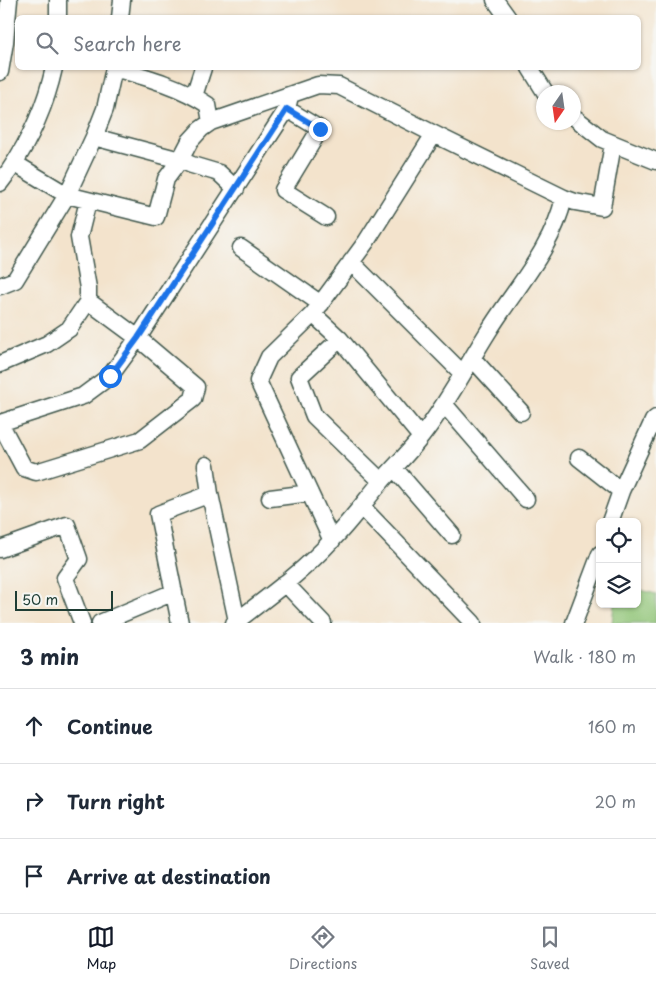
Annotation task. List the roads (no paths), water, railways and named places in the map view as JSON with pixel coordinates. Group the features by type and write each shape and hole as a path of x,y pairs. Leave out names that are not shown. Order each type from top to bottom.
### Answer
{"street":[{"path":"0,72 9,0"},
{"path":"58,0 58,15"},
{"path":"120,15 122,0"},
{"path":"495,0 506,15"},
{"path":"0,181 14,163 41,110 53,70"},
{"path":"0,286 15,280 67,195 105,109 114,70"},
{"path":"121,70 158,81 194,96 208,106 211,122"},
{"path":"194,96 202,70"},
{"path":"531,70 541,85"},
{"path":"14,163 67,195 156,217 166,179 180,160 190,141 201,129 211,122 289,102 318,85 339,86 575,202 602,207 612,144"},
{"path":"88,302 138,338 196,387 193,399 140,440 36,472 24,468 7,454 0,423 83,396 110,376 138,338 236,188 289,102"},
{"path":"289,102 320,129 283,190 326,218"},
{"path":"581,122 602,139 656,161"},
{"path":"332,541 258,381 269,357 317,309 366,242 434,134"},
{"path":"94,137 219,172 236,188"},
{"path":"206,465 210,494 237,622 332,541 381,481 421,437 473,359 488,332 531,272 553,232 564,198"},
{"path":"0,364 47,344 68,329 88,302 88,288 79,237 88,201"},
{"path":"241,248 317,309 421,437"},
{"path":"351,262 462,373"},
{"path":"340,339 299,377 314,416 381,481"},
{"path":"473,359 521,412"},
{"path":"444,404 526,499"},
{"path":"611,518 621,491 656,418"},
{"path":"579,458 621,491"},
{"path":"394,468 452,535"},
{"path":"270,498 310,493"},
{"path":"180,623 158,514 210,494"},
{"path":"362,506 473,623"},
{"path":"0,549 67,525 79,559 65,578 82,623"},
{"path":"574,623 597,563"},
{"path":"285,583 323,623"},
{"path":"100,623 174,592"}]}
